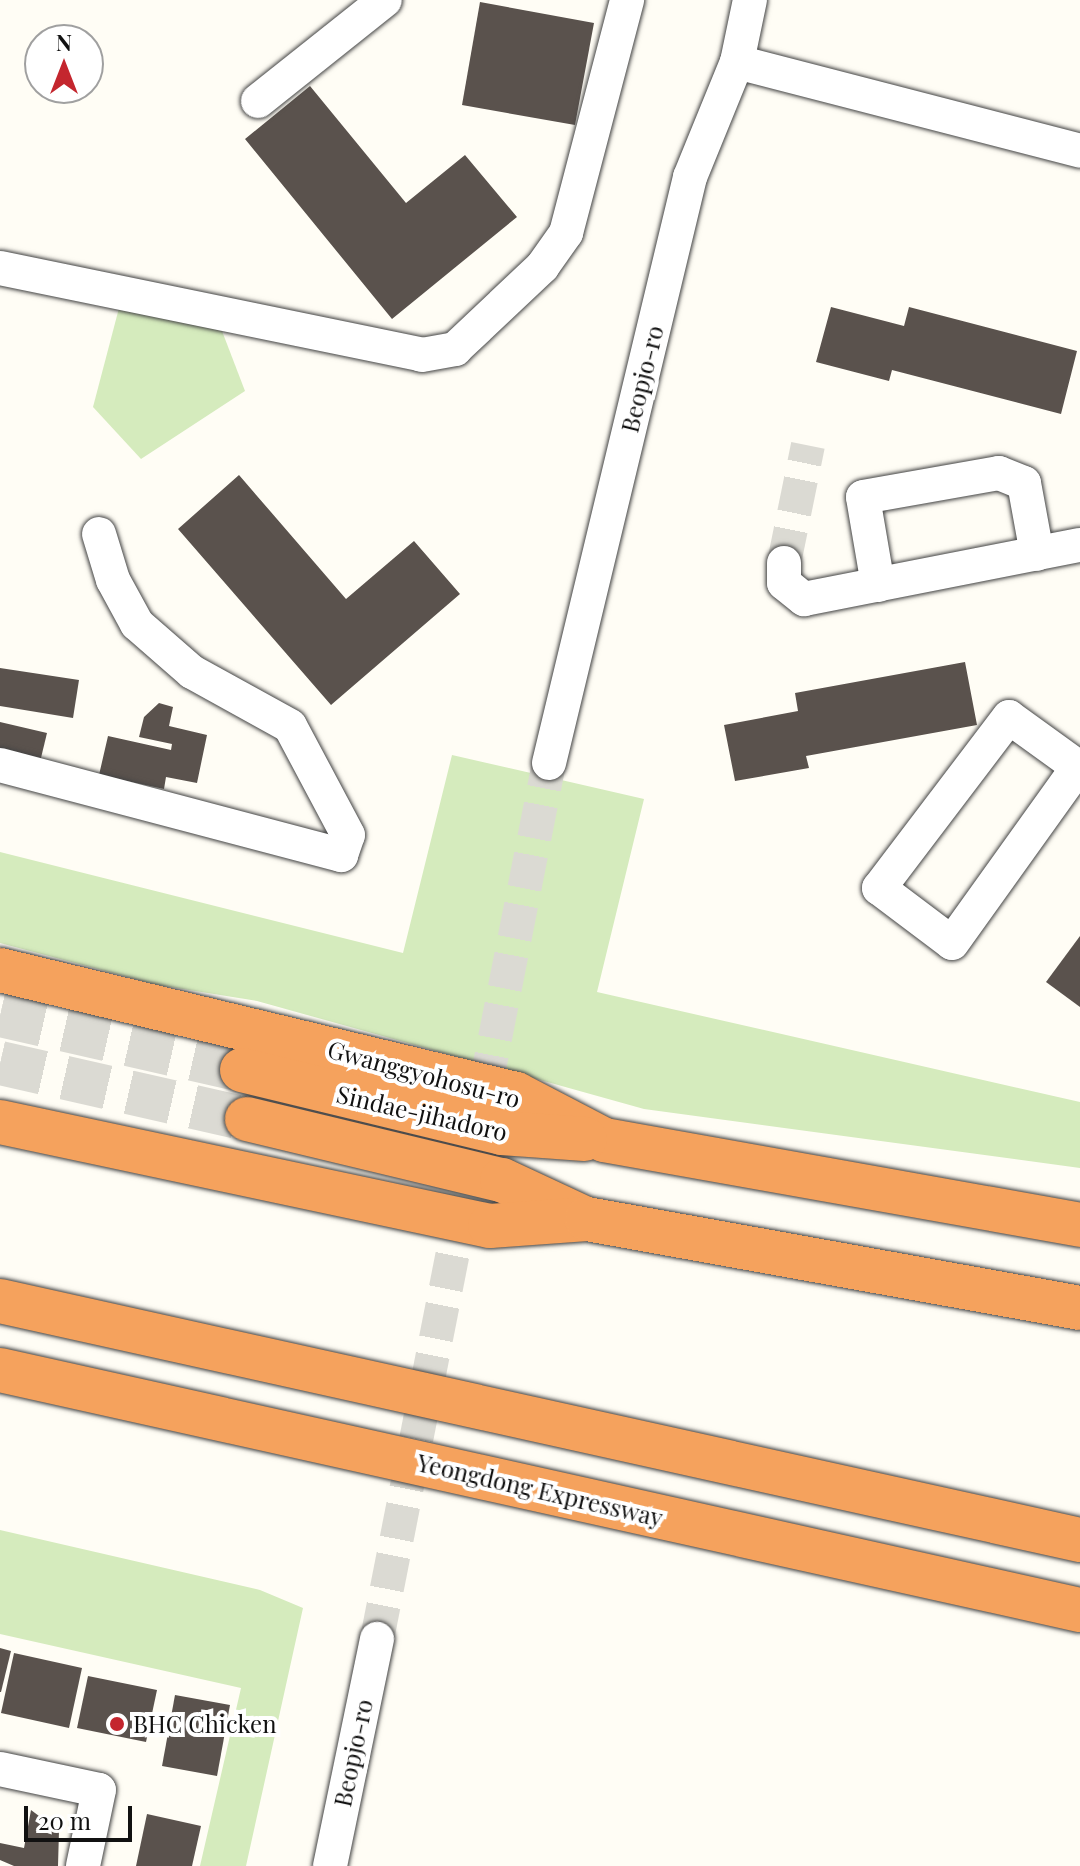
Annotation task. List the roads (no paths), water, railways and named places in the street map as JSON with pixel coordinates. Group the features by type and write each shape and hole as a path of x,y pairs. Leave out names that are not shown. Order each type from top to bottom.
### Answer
{"highway":[{"name":"Gwanggyohosu-ro","path":"0,970 516,1094 604,1140 1080,1225"},
{"name":"Sindae-jihadoro","path":"242,1070 502,1133 604,1140"},
{"name":"Sindae-jihadoro","path":"247,1119 502,1180 587,1219"},
{"path":"0,1122 490,1226 587,1219 1080,1308"},
{"path":"0,1301 1080,1540"},
{"name":"Yeongdong Expressway","path":"0,1370 1080,1610"}],"street":[{"path":"258,101 385,0"},
{"path":"0,268 422,355 455,349 542,267 566,233 627,0"},
{"name":"Beopjo-ro","path":"549,763 690,177 737,62 743,1"},
{"path":"737,62 1080,151"},
{"path":"878,585 863,497 999,473 1024,483 1037,554"},
{"path":"0,765 341,855 348,835 344,824 290,726 192,672 137,624 113,580 99,534"},
{"path":"784,563 784,583 804,599 1080,545"},
{"path":"1009,717 1079,766 952,943 879,888 1009,717"},
{"name":"Beopjo-ro","path":"330,1866 377,1639"},
{"path":"0,1769 99,1790 83,1866"}],"tunnel":[{"path":"784,563 808,445"},
{"path":"377,1639 549,763"},
{"path":"0,1015 242,1070"},
{"path":"0,1063 247,1119"}],"place":[{"name":"BHC Chicken","path":"117,1724"}]}
